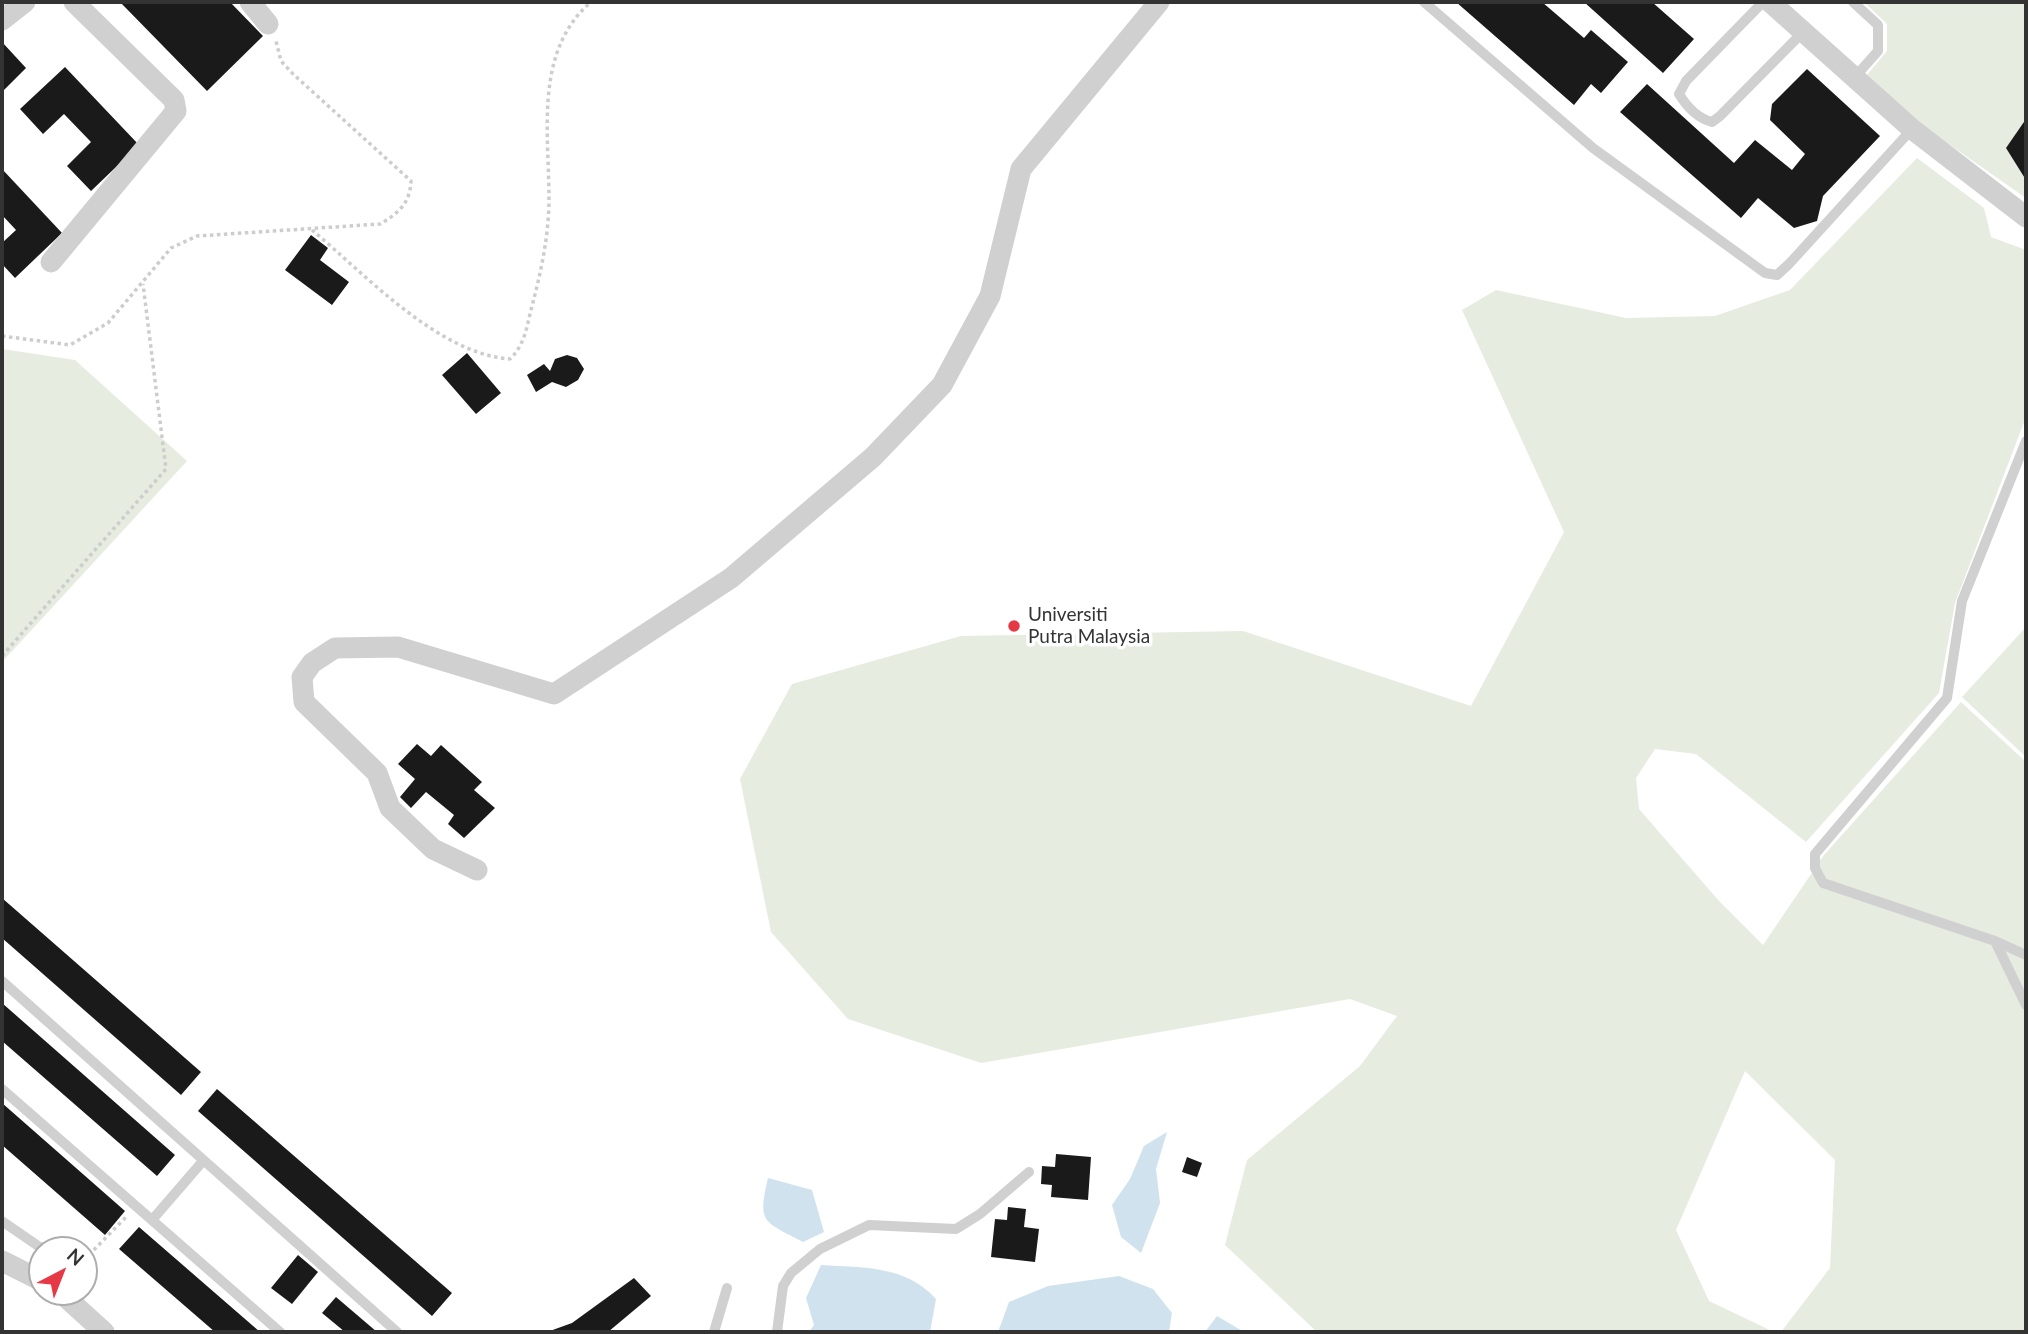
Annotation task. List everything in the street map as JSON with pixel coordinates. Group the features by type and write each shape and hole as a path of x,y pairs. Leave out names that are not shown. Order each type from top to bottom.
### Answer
{"street":[{"path":"2,20 25,2"},
{"path":"51,262 176,111 174,100 74,2"},
{"path":"250,2 268,24"},
{"path":"477,870 433,849 390,808 377,773 304,702 302,677 312,663 335,648 398,647 554,694 731,578 873,457 942,385 990,296 1021,169 1158,2"},
{"path":"1770,2 1912,129 2026,217"},
{"path":"2,1261 28,1274"},
{"path":"75,1306 104,1332"}],"lane":[{"path":"1424,2 1594,148 1765,273 1777,275 1789,264 1912,129"},
{"path":"1763,2 1686,82 1679,94 1686,106 1703,119 1712,122 1802,33"},
{"path":"1853,2 1878,25 1878,51 1854,78"},
{"path":"2026,441 1962,601 1947,698 1815,854 1815,867 1823,883 2026,954"},
{"path":"1994,941 2026,1005"},
{"path":"2,981 397,1332"},
{"path":"2,1089 280,1332"},
{"path":"152,1220 203,1161"},
{"path":"777,1332 783,1286 790,1273 820,1249 869,1225 956,1229 980,1214 1029,1172"},
{"path":"2,1222 28,1239"},
{"path":"713,1332 727,1287"}],"path":[{"path":"311,228 436,331 489,358 510,359 520,349 542,269 550,202 547,141 550,78 559,44 579,12 591,2"},
{"path":"2,336 69,345 108,323 171,248 197,236 380,224 395,216 410,197 411,181 281,61 268,24"},
{"path":"2,656 166,469 143,282"},
{"path":"98,1245 136,1206"}],"shaded area":[{"path":"1864,2 2026,2 2026,198 1920,124 1867,75 1887,51 1887,24"},
{"path":"1917,158 1984,208 1991,237 2026,250 2026,417 1955,603 1939,693 1806,842 1696,754 1655,749 1636,778 1639,809 1719,901 1763,945 1824,855 1961,702 2026,762 2026,1332 1781,1332 1830,1268 1835,1160 1745,1071 1676,1230 1709,1301 1774,1332 1317,1332 1225,1245 1247,1160 1360,1066 1397,1016 1350,999 981,1063 848,1019 771,932 740,779 792,684 961,636 1243,631 1471,706 1564,532 1462,310 1496,290 1626,318 1715,316 1790,290"},
{"path":"2,349 75,360 187,461 2,662"},
{"path":"2026,627 2026,757 1962,697"}],"water":[{"path":"1167,1132 1156,1169 1160,1203 1141,1253 1121,1237 1112,1205 1130,1179 1144,1146"},
{"path":"768,1178 812,1190 824,1232 803,1242 772,1225 764,1213 763,1204"},
{"path":"821,1265 883,1270 911,1280 936,1299 930,1332 809,1332 814,1325 806,1298"},
{"path":"1119,1276 1153,1289 1172,1313 1169,1332 998,1332 1009,1302 1048,1286"},
{"path":"1217,1316 1244,1332 1205,1332"}],"building":[{"path":"120,2 230,2 263,36 207,91"},
{"path":"1456,2 1542,2 1584,38 1591,30 1628,62 1601,93 1591,84 1574,105"},
{"path":"1584,2 1652,2 1694,39 1663,73"},
{"path":"2,42 26,68 2,92"},
{"path":"65,67 139,145 91,191 67,166 91,142 64,114 43,134 20,109"},
{"path":"1807,69 1880,136 1823,196 1817,221 1794,228 1758,198 1741,218 1620,112 1647,84 1734,163 1755,140 1792,170 1805,154 1770,120 1772,104"},
{"path":"2026,119 2026,180 2006,148"},
{"path":"2,169 62,233 15,278 2,264 2,243 16,230 2,215"},
{"path":"311,235 328,248 320,260 349,282 332,305 285,270"},
{"path":"467,353 501,393 476,414 442,375"},
{"path":"567,355 577,358 584,369 578,380 566,387 552,382 536,392 527,375 544,364 550,371 555,359"},
{"path":"417,744 431,756 441,745 482,782 474,790 495,808 464,838 448,824 454,815 426,792 411,808 400,797 415,779 398,764"},
{"path":"2,898 201,1072 181,1095 2,938"},
{"path":"2,1003 175,1155 157,1176 2,1041"},
{"path":"217,1089 452,1293 432,1316 198,1111"},
{"path":"2,1103 125,1211 105,1235 2,1145"},
{"path":"1056,1154 1091,1157 1088,1200 1051,1197 1052,1185 1041,1184 1042,1166 1055,1167"},
{"path":"1187,1157 1202,1163 1197,1177 1182,1172"},
{"path":"1008,1207 1026,1209 1024,1227 1039,1229 1035,1262 991,1257 995,1219 1007,1220"},
{"path":"139,1227 260,1332 215,1332 119,1249"},
{"path":"298,1255 318,1272 292,1304 271,1288"},
{"path":"634,1278 651,1296 608,1332 547,1332 572,1323"},
{"path":"336,1297 377,1332 345,1332 322,1313"}],"place":[{"name":"Universiti Putra Malaysia","path":"1014,626"}]}
